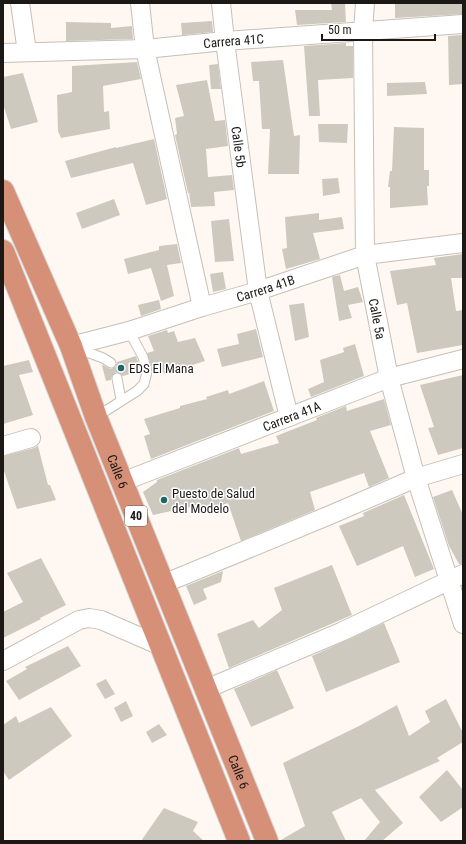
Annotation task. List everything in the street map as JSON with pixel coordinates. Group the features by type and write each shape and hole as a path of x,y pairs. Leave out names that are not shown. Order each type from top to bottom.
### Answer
{"highway":[{"name":"Calle 6","path":"3,192 71,346 122,482 267,841"},
{"name":"Calle 6","path":"3,251 239,841"}],"street":[{"path":"20,3 27,52"},
{"path":"140,3 145,49 202,307"},
{"name":"Calle 5b","path":"221,3 258,291 289,417"},
{"name":"Calle 5a","path":"365,3 365,255 389,378 416,478 456,577 463,624"},
{"name":"Carrera 41C","path":"3,53 145,49 225,41 463,24"},
{"name":"Carrera 41B","path":"71,346 129,331 202,307 258,291 365,255 463,242"},
{"name":"Carrera 41A","path":"122,482 389,378 463,359"},
{"path":"3,446 31,438"},
{"path":"163,584 416,478 463,464"},
{"path":"206,689 341,632 456,577"},
{"path":"3,660 79,620 89,618 101,620 161,646"}],"lane":[{"path":"96,416 144,384 147,372 143,357 129,331"},
{"path":"71,346 103,358 111,363"},
{"path":"117,378 121,400"}],"building":[{"path":"331,3 345,3 346,22 297,25 295,10 332,10"},
{"path":"395,3 463,3 463,14 395,18"},
{"path":"212,21 213,32 182,35 181,23"},
{"path":"66,22 111,23 111,28 132,26 133,39 66,41"},
{"path":"463,35 463,84 449,85 448,36"},
{"path":"346,43 346,46 353,46 353,78 318,80 320,116 309,116 304,46"},
{"path":"283,60 294,136 300,135 299,174 268,174 270,129 262,129 259,81 253,81 251,62"},
{"path":"137,62 141,79 103,86 104,112 109,111 110,129 61,138 58,131 57,95 72,92 72,66"},
{"path":"218,64 221,89 211,89 209,65"},
{"path":"23,73 38,122 11,129 3,104 3,77"},
{"path":"207,80 215,121 225,120 228,146 206,149 208,177 232,175 234,190 214,192 215,206 191,207 175,135 177,134 175,118 184,116 176,85"},
{"path":"425,82 427,94 387,96 387,83"},
{"path":"318,124 348,124 347,143 319,142"},
{"path":"394,127 424,128 424,170 429,170 429,186 427,186 428,205 390,208 390,187 388,187 390,171 392,171"},
{"path":"154,139 167,199 146,205 133,163 71,178 65,161 116,147"},
{"path":"338,178 340,193 323,196 322,179"},
{"path":"114,199 120,215 82,229 76,213"},
{"path":"319,213 319,220 342,217 344,229 313,233 320,259 286,269 282,249 287,248 285,217"},
{"path":"229,219 234,261 215,262 211,221"},
{"path":"177,244 181,263 167,265 174,296 161,301 151,268 128,274 124,259 159,250 159,246"},
{"path":"463,254 463,278 451,278 456,311 463,310 463,345 417,353 407,303 397,305 390,271 436,265 434,258"},
{"path":"223,272 226,289 213,292 210,274"},
{"path":"340,275 344,291 358,287 363,302 348,305 352,318 339,321 332,277"},
{"path":"159,300 161,309 141,316 138,305"},
{"path":"304,303 309,337 295,341 289,305"},
{"path":"256,329 263,357 222,367 217,349 239,344 237,334"},
{"path":"167,330 168,333 174,331 178,342 195,338 205,361 164,374 160,365 152,368 147,353 154,351 148,336"},
{"path":"355,344 364,376 311,397 308,389 324,382 320,360 344,352 343,348"},
{"name":"EDS El Mana","path":"136,356 141,371 123,376 116,372 112,376 111,380 106,381 103,365 110,369 116,366 117,362"},
{"path":"29,360 33,372 19,375 33,415 3,424 3,366"},
{"path":"463,375 463,448 438,455 428,428 434,427 420,385"},
{"path":"264,381 274,411 151,459 144,436 150,434 144,419 180,408 180,406 207,399 206,397 228,390 229,394"},
{"path":"384,399 391,425 370,431 389,478 369,487 364,473 310,492 315,510 241,541 228,503 202,513 199,505 153,515 143,492 157,482 157,480 239,448 241,454 279,443 276,436 317,420 316,418 346,406 347,411"},
{"path":"38,446 48,485 50,485 56,500 17,509 3,468 3,456"},
{"path":"452,490 463,515 463,564 459,564 449,546 433,497"},
{"path":"404,495 434,569 415,577 403,546 357,566 339,526 364,516 363,513"},
{"path":"41,558 66,605 3,638 3,612 23,602 7,573"},
{"path":"332,565 352,615 229,668 217,634 253,620 259,628 282,610 274,588"},
{"path":"223,571 221,582 203,589 207,599 194,605 186,586"},
{"path":"384,623 400,662 326,692 312,656"},
{"path":"68,646 81,666 19,700 6,681 27,669 25,667"},
{"path":"277,670 294,708 251,727 234,689"},
{"path":"106,679 115,694 105,699 96,684"},
{"path":"446,699 463,733 463,742 437,758 440,761 375,790 403,823 382,841 364,841 380,822 361,798 332,812 346,841 279,841 305,826 283,763 359,726 397,705 409,736 430,722 425,711"},
{"path":"126,701 133,716 121,722 114,708"},
{"path":"51,707 72,736 9,780 3,771 3,725 16,716 19,723"},
{"path":"159,724 167,735 152,743 146,732"},
{"path":"447,770 463,790 463,807 441,822 419,797"},
{"path":"164,808 198,822 193,831 204,841 141,841"}],"place":[{"name":"EDS El Mana","path":"121,368"},
{"name":"Puesto de Salud del Modelo","path":"164,500"}]}
